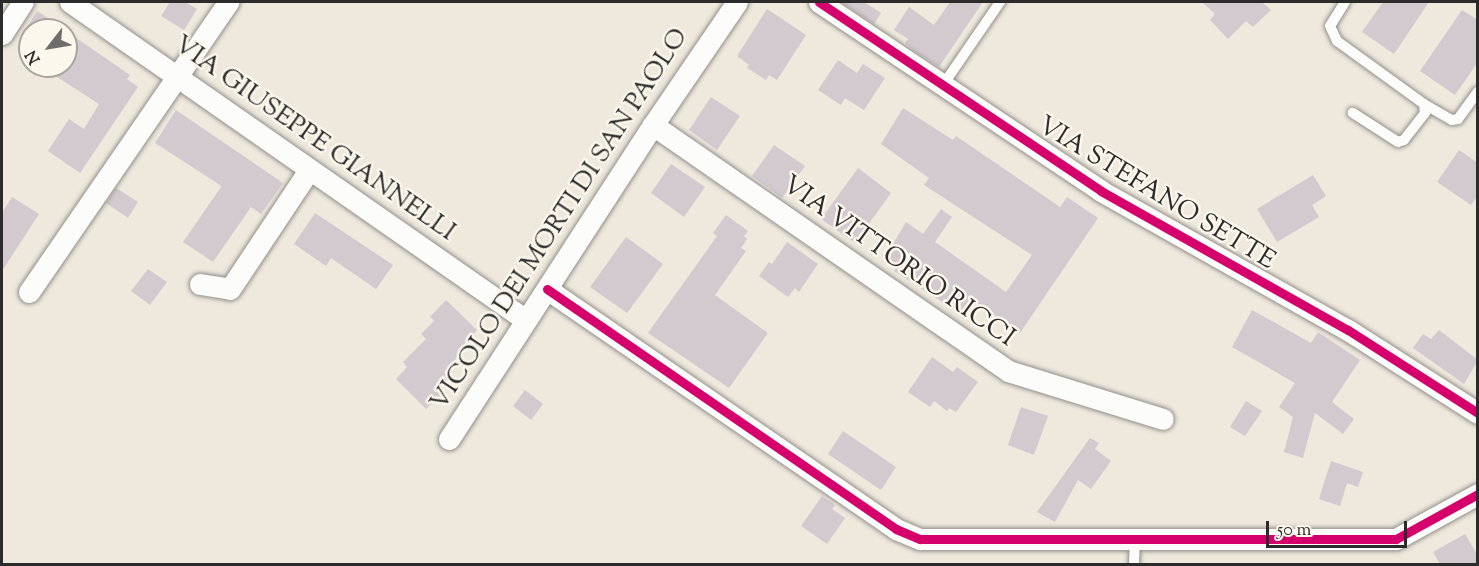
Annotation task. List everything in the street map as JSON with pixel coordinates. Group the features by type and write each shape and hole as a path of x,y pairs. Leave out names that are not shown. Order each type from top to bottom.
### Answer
{"street":[{"path":"2,34 23,2"},
{"name":"VIA GIUSEPPE GIANNELLI","path":"70,2 526,320"},
{"path":"29,292 228,2"},
{"name":"VICOLO DEI MORTI DI SAN PAOLO","path":"449,439 653,125 737,2"},
{"name":"VIA STEFANO SETTE","path":"819,2 1101,191 1348,330 1478,413"},
{"name":"VIA VITTORIO RICCI","path":"653,125 1008,371 1163,419"},
{"path":"200,284 230,289 309,170"},
{"path":"547,289 896,529 920,539 1396,539 1478,494"}],"lane":[{"path":"943,85 1000,2"},
{"path":"1345,2 1330,26 1337,41 1424,104 1452,120 1458,119 1478,90"},
{"path":"1353,113 1398,142 1404,140 1425,113 1424,104"},
{"path":"1134,564 1135,540"}],"building":[{"path":"170,2 185,2 197,9 184,30 161,16"},
{"path":"841,2 864,2 881,13 874,24"},
{"path":"950,2 983,2 939,67 913,50 905,43 908,39 894,30 909,7 934,25"},
{"path":"1202,2 1262,2 1271,10 1253,27 1246,21 1228,39 1210,20 1215,14"},
{"path":"1383,2 1429,2 1394,54 1362,32"},
{"path":"767,9 806,35 777,80 769,75 766,80 747,68 749,65 737,56"},
{"path":"1462,10 1478,20 1478,62 1455,95 1420,71"},
{"path":"37,11 48,18 33,18"},
{"path":"78,39 130,75 127,79 138,87 80,173 48,151 69,119 84,129 99,104 59,78 78,78"},
{"path":"838,60 857,73 863,64 885,78 864,110 845,98 841,105 818,90"},
{"path":"711,97 740,116 717,150 689,130"},
{"path":"903,108 953,140 956,136 1060,207 1067,197 1098,218 1020,333 971,299 961,314 894,271 896,268 884,259 906,222 923,234 941,209 952,217 935,242 1006,292 1032,255 924,185 929,178 881,144"},
{"path":"176,110 283,183 261,214 251,207 213,262 183,242 221,187 155,143"},
{"path":"774,145 805,166 782,198 752,176"},
{"path":"1459,150 1478,163 1478,195 1471,205 1437,182"},
{"path":"671,164 705,187 684,217 651,193"},
{"path":"858,168 891,193 855,243 821,219"},
{"path":"1313,175 1326,196 1312,205 1319,217 1277,242 1257,209"},
{"path":"116,188 138,202 128,218 106,203"},
{"path":"12,197 39,214 2,271 2,213"},
{"path":"315,213 393,265 376,289 331,258 326,266 294,244"},
{"path":"726,215 748,231 744,236 747,239 741,248 746,251 715,295 768,333 729,388 648,333 717,236 713,233"},
{"path":"626,237 663,264 627,313 590,287"},
{"path":"787,242 818,264 799,292 795,288 788,297 759,276 769,262 772,264"},
{"path":"148,269 167,282 150,305 131,291"},
{"path":"446,300 477,330 464,344 467,347 444,372 450,378 437,391 440,395 426,409 396,379 407,367 403,362 426,339 421,334 434,321 430,317"},
{"path":"1252,310 1311,343 1318,332 1360,360 1332,402 1354,419 1343,434 1315,413 1303,458 1284,452 1293,417 1279,407 1295,383 1232,347"},
{"path":"1439,330 1478,360 1464,384 1413,348 1423,334 1431,339"},
{"path":"932,357 953,372 957,367 978,382 956,412 949,408 947,411 934,401 930,407 908,392"},
{"path":"525,390 543,404 531,420 513,406"},
{"path":"1246,401 1262,411 1245,436 1230,427"},
{"path":"1021,407 1048,416 1034,455 1008,445"},
{"path":"843,431 896,467 881,490 828,454"},
{"path":"1090,438 1099,443 1095,449 1111,461 1091,489 1078,480 1055,522 1037,512"},
{"path":"1331,461 1363,472 1358,487 1347,483 1340,506 1319,499"},
{"path":"822,496 835,505 832,509 845,518 827,544 801,526"},
{"path":"1465,534 1478,556 1478,564 1440,564 1433,552"}],"cycle path":[{"path":"819,2 1101,191 1348,330 1478,413"},
{"path":"547,289 896,529 920,539 1396,539 1478,494"}]}
